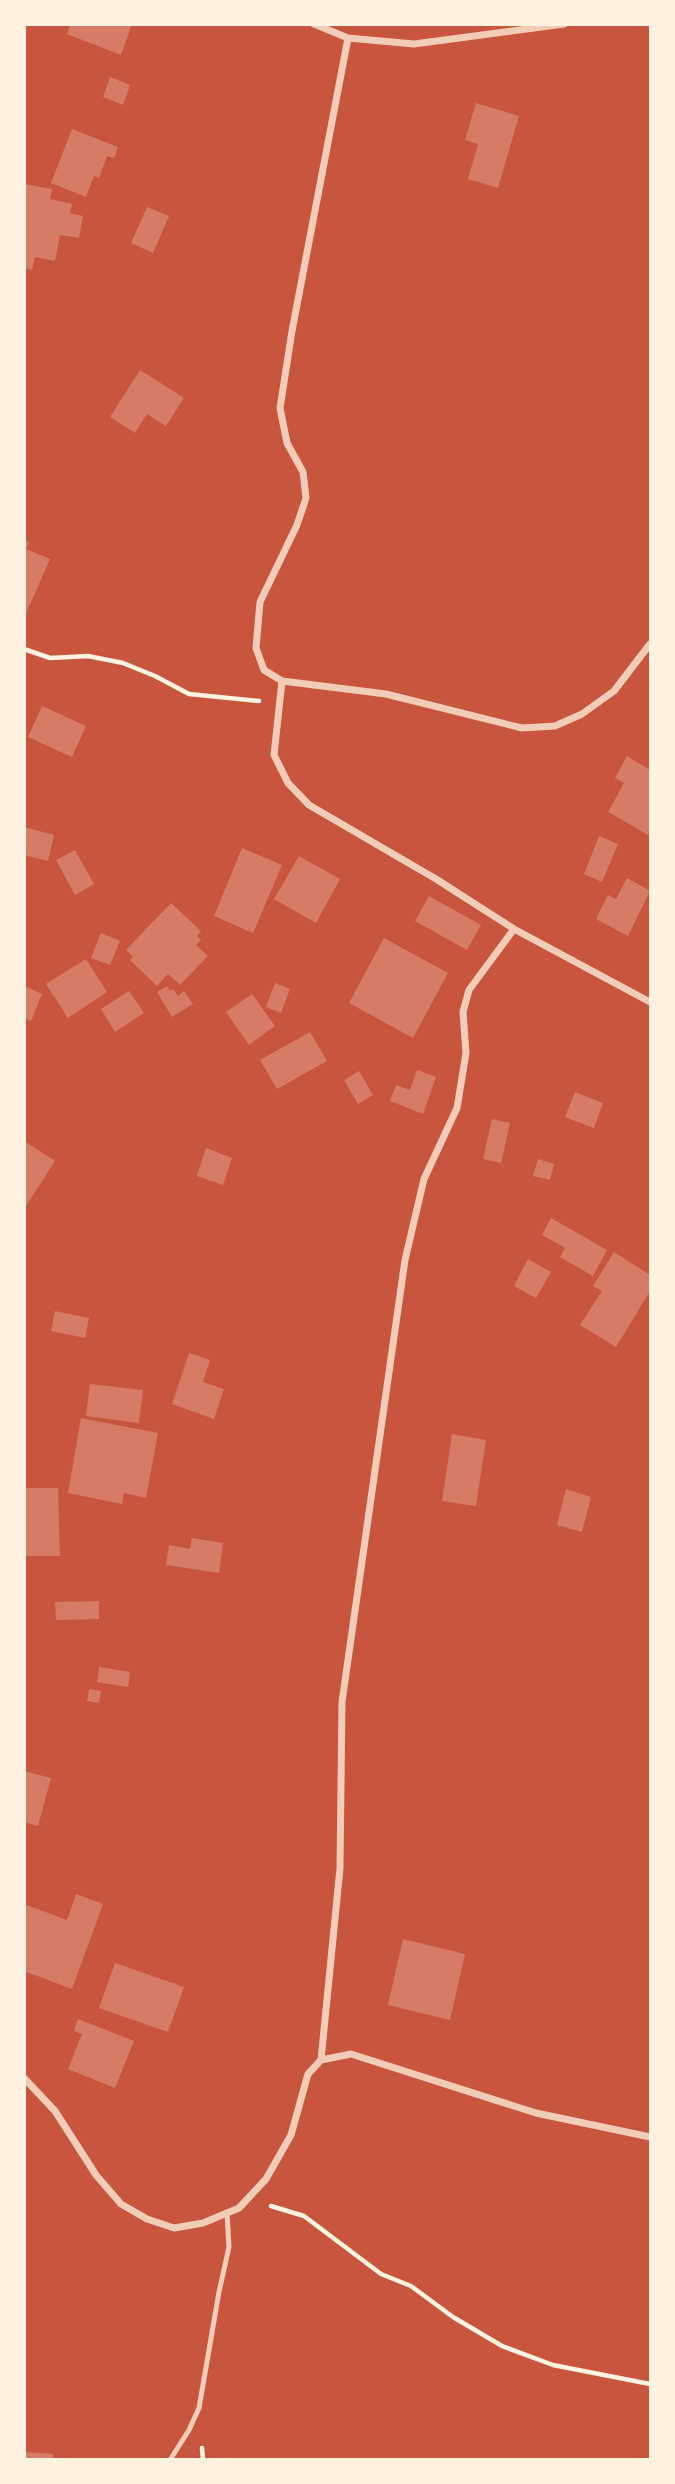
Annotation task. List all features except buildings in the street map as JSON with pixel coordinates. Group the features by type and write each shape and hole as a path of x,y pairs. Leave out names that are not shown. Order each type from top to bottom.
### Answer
{"street":[{"path":"314,24 348,38 414,44 564,24"},
{"path":"348,38 292,331 280,408 287,443 303,472 306,498 297,526 260,601 256,648 264,670 282,681 386,694 522,729 555,726 582,714 614,691 650,644"},
{"path":"282,681 274,755 288,783 309,805 436,879 514,929 650,1002"},
{"path":"321,2060 340,1868 341,1702 405,1260 424,1179 457,1108 466,1053 463,1012 469,990 514,929"},
{"path":"24,2078 55,2111 96,2175 121,2204 174,2228 203,2223 239,2207 266,2179 290,2135 308,2074 321,2060 351,2054 536,2113 650,2137"}],"lane":[{"path":"170,2459 200,2408 229,2247 227,2213"}],"path":[{"path":"24,649 50,658 88,656 122,663 189,694 279,704"},
{"path":"239,2207 260,2203 304,2216 381,2274 411,2286 453,2317 502,2346 553,2365 650,2384"}]}
